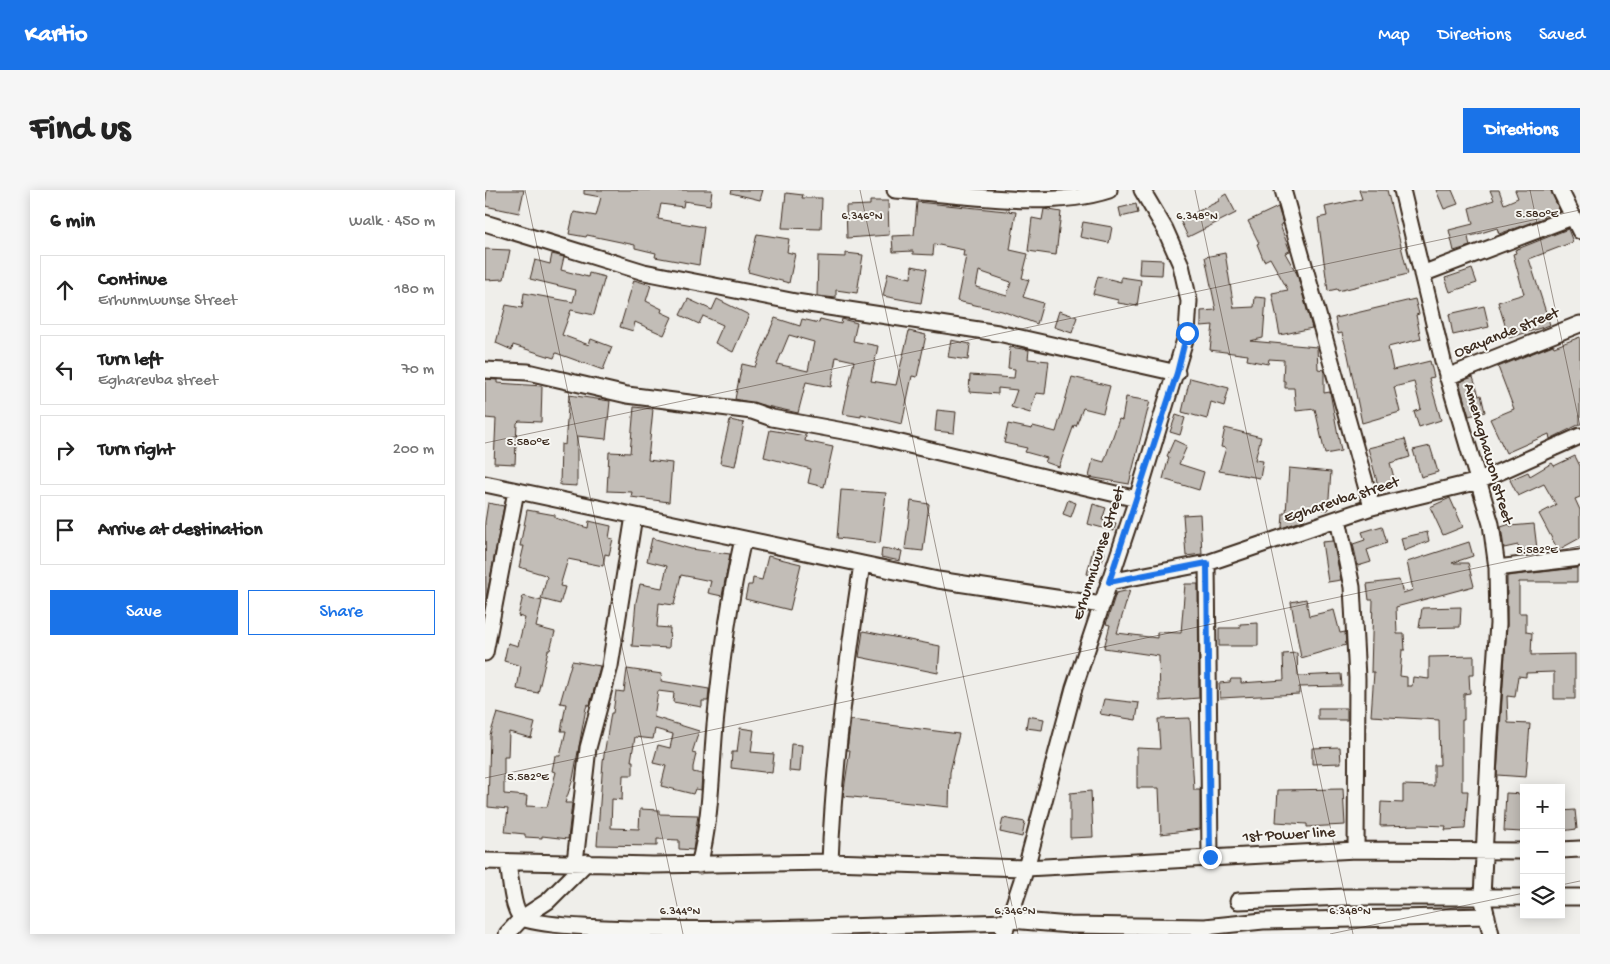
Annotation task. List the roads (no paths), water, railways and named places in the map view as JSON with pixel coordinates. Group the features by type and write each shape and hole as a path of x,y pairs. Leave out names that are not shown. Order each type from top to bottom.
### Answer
{"street":[{"path":"895,190 1031,200 1092,196 1109,190"},
{"name":"Erhunmwunse Street","path":"1007,925 1026,868 1074,688 1137,499 1177,373 1187,333 1189,301 1181,265 1165,229 1142,190"},
{"path":"1283,190 1372,507"},
{"name":"Amenaghawon street","path":"1402,190 1447,377 1491,524 1497,568 1498,624 1483,897 1491,934"},
{"path":"1560,190 1580,231"},
{"path":"1422,274 1572,217"},
{"path":"485,223 644,272 796,302 998,333 1177,373"},
{"name":"Osayande street","path":"1447,377 1580,324"},
{"path":"485,370 528,372 627,396 752,411 772,418 871,436 1137,499"},
{"name":"Egharevba street","path":"1109,582 1207,563 1372,507 1479,480 1580,436"},
{"path":"485,484 938,580 1102,605"},
{"path":"485,654 516,491"},
{"path":"507,934 522,918 548,901 581,862 588,748 610,666 634,516"},
{"path":"1338,519 1352,587 1357,678 1356,850"},
{"path":"699,865 707,834 720,672 732,588 743,539"},
{"path":"1497,568 1580,558"},
{"path":"1207,563 1210,857"},
{"path":"830,862 837,756 848,658 863,564"},
{"path":"1565,850 1580,849"},
{"name":"1st Power line","path":"485,861 699,865 830,862 1026,868 1356,850 1484,852 1520,850"},
{"path":"508,862 514,903 522,918 527,921 569,929 605,931 1007,925 1263,928 1487,916"},
{"path":"1238,901 1520,897"},
{"path":"1565,897 1580,897"}]}
